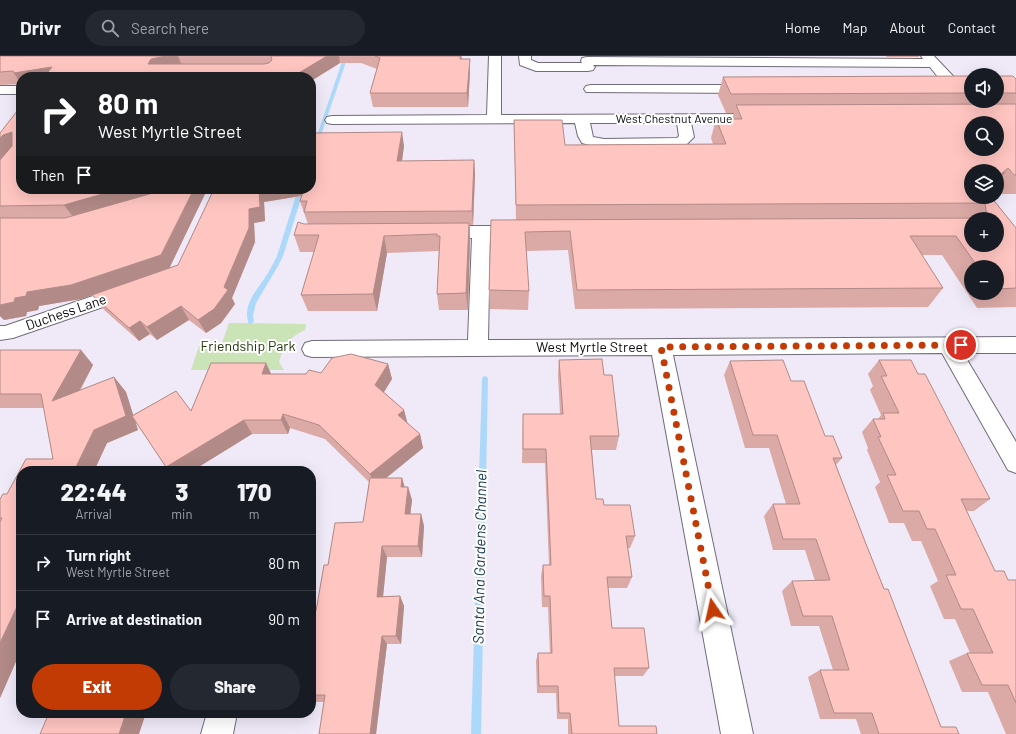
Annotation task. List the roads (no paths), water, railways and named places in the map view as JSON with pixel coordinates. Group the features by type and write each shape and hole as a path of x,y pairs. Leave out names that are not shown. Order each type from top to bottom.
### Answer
{"street":[{"path":"494,119 495,56"},
{"path":"525,56 525,62 536,67 587,61 930,59 948,79 948,83 940,88 916,88"},
{"path":"587,61 592,95 766,88"},
{"path":"0,90 16,90"},
{"name":"West Chestnut Avenue","path":"332,120 778,118"},
{"path":"582,119 587,140 597,143 620,144 681,142 687,137 683,119"},
{"path":"478,348 481,232"},
{"path":"418,233 536,232"},
{"name":"Duchess Lane","path":"0,333 6,333 140,287"},
{"path":"948,345 1016,463"},
{"name":"West Myrtle Street","path":"312,349 1016,345"},
{"path":"661,347 737,734"},
{"path":"217,734 221,718"}],"waterway":[{"name":"Santa Ana Gardens Channel","path":"317,141 346,56"},
{"name":"Santa Ana Gardens Channel","path":"251,322 250,316 252,303 280,256 300,194"},
{"name":"Santa Ana Gardens Channel","path":"476,734 485,379"}],"park label":[{"name":"Friendship Park","path":"248,346"}]}
